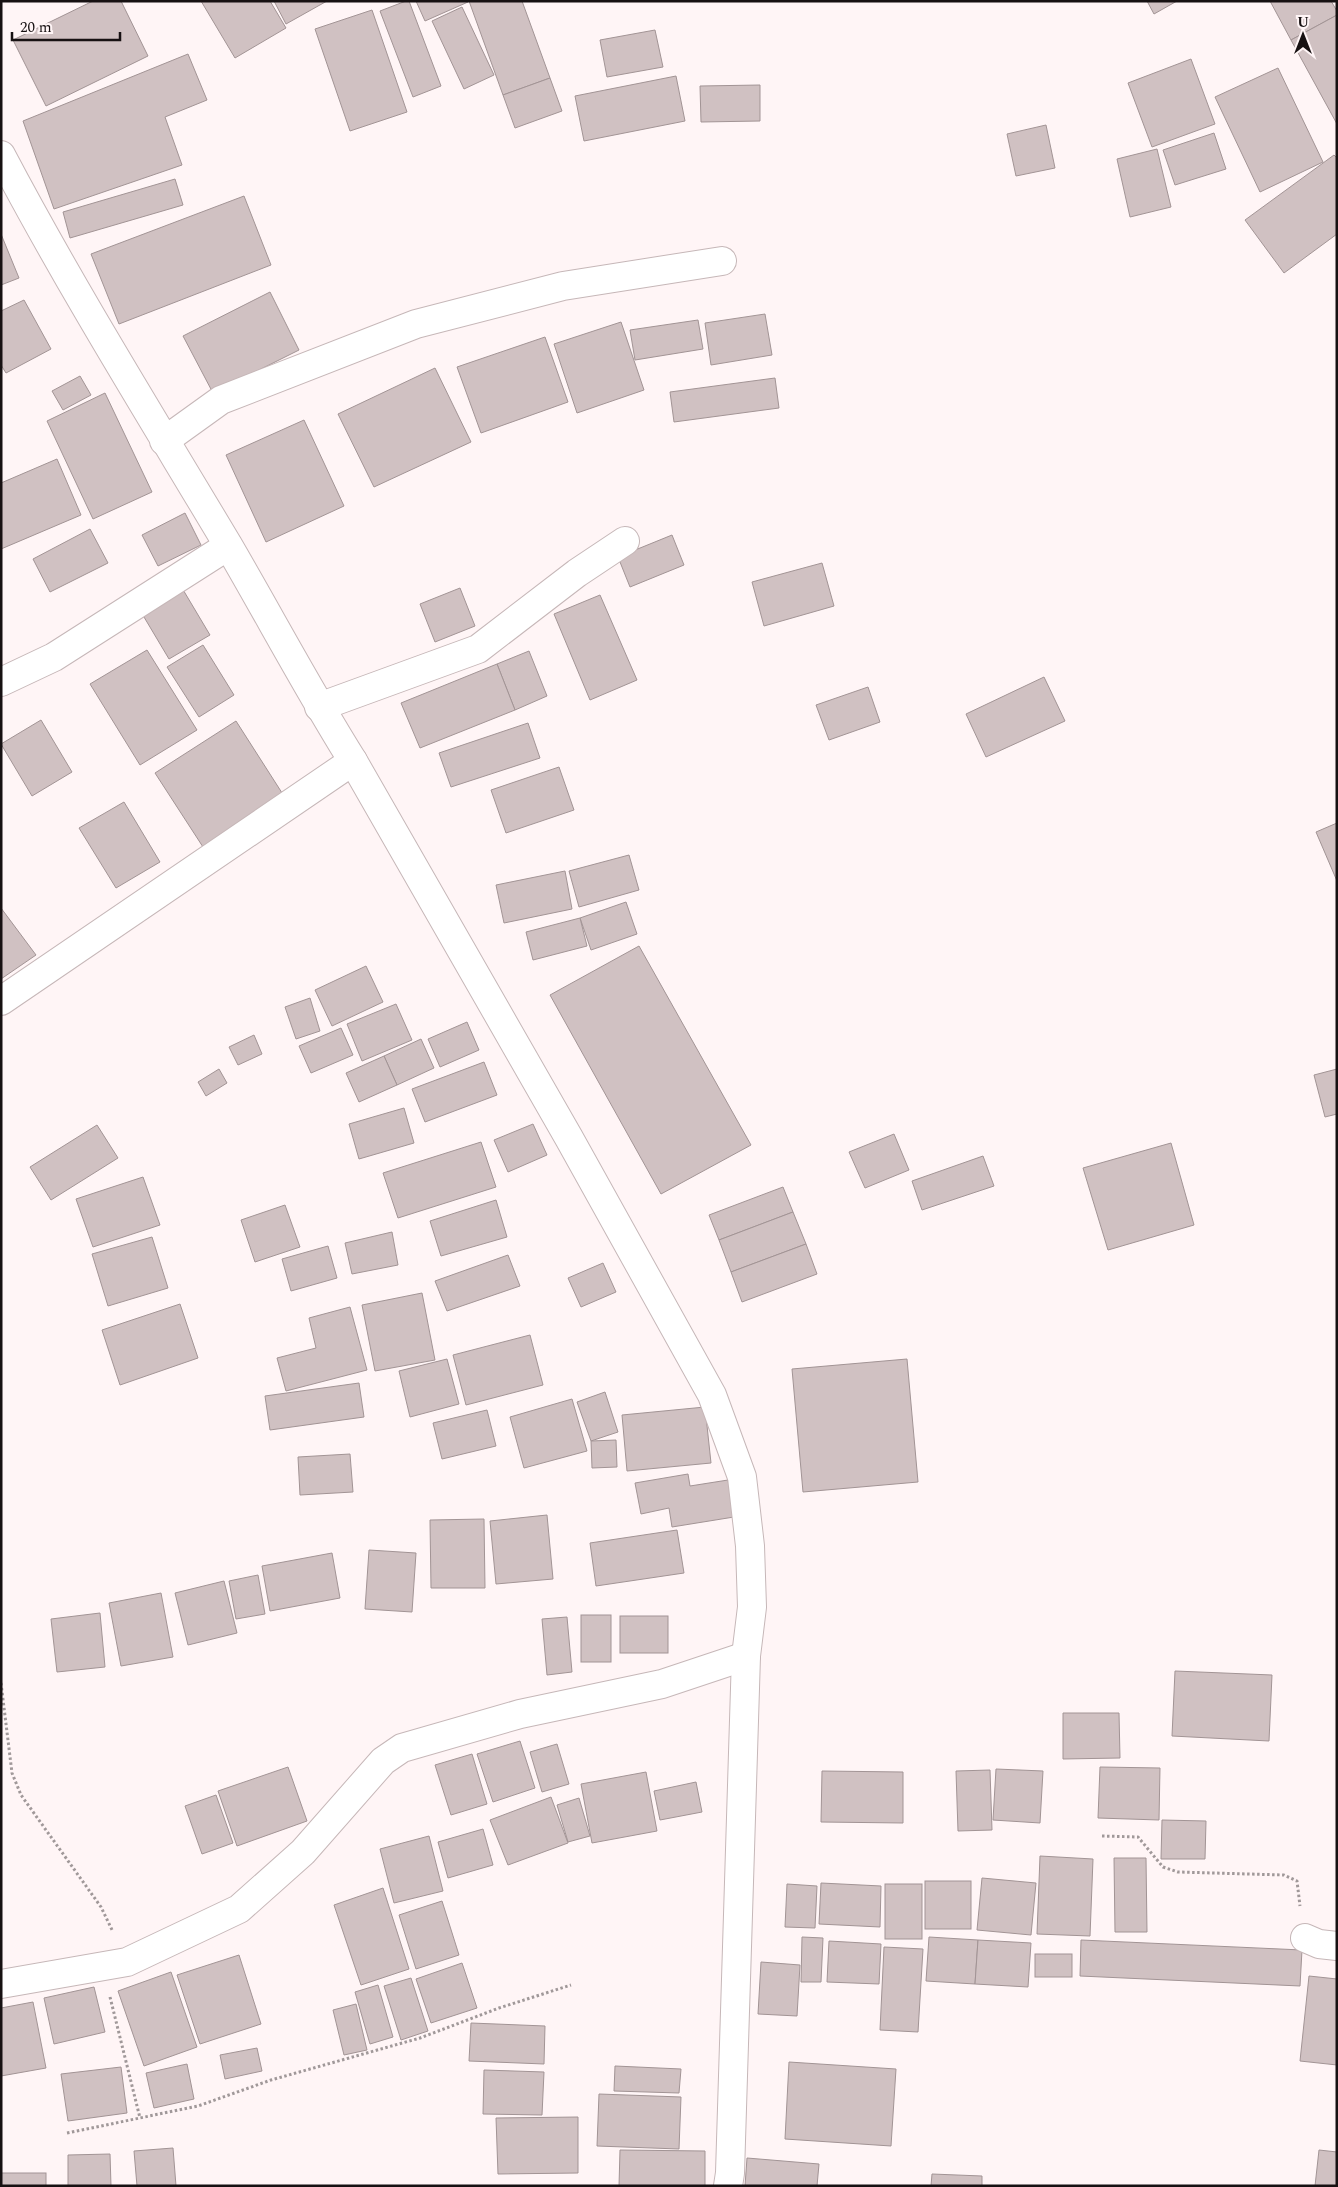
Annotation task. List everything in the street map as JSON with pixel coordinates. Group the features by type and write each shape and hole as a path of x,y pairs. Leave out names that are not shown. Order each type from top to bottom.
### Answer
{"street":[{"path":"1,155 35,220 164,441 228,546 319,707 353,761 564,1129 712,1395 742,1477 750,1546 752,1607 746,1656 730,2173 728,2186"},
{"path":"164,441 221,400 416,324 563,286 722,262"},
{"path":"319,707 478,649 576,573 625,541"},
{"path":"1,682 54,657 228,546"},
{"path":"1,1001 353,761"},
{"path":"1,1984 115,1964 239,1909 302,1852 383,1761 402,1748 520,1714 662,1684 746,1656"},
{"path":"1305,1938 1319,1944 1337,1946"}],"path":[{"path":"1,1683 12,1773 21,1795 101,1907 115,1964 140,2118"},
{"path":"1102,1836 1138,1837 1163,1867 1178,1872 1284,1875 1297,1881 1300,1893 1301,1928 1305,1938"},
{"path":"67,2133 198,2106 271,2080 420,2038 499,2008 571,1985"}],"building":[{"path":"93,1 121,1 148,56 46,106 13,40"},
{"path":"201,1 270,1 286,28 235,58"},
{"path":"274,1 327,1 286,24"},
{"path":"409,1 441,86 413,97 380,11"},
{"path":"416,1 467,1 468,2 425,21"},
{"path":"469,1 522,1 550,78 503,95"},
{"path":"1147,1 1177,1 1154,14"},
{"path":"1270,1 1331,1 1337,11 1337,15 1291,40"},
{"path":"462,7 494,75 464,89 432,21"},
{"path":"372,10 407,112 350,131 315,29"},
{"path":"1337,15 1337,124 1291,40"},
{"path":"655,30 663,67 607,77 600,40"},
{"path":"188,54 207,100 165,117 182,165 54,209 23,121"},
{"path":"1191,59 1215,124 1152,147 1128,83"},
{"path":"1278,68 1323,162 1260,192 1215,97"},
{"path":"676,76 685,121 584,141 575,96"},
{"path":"550,78 562,111 515,128 503,95"},
{"path":"760,85 760,121 701,122 700,86"},
{"path":"1046,125 1055,168 1016,176 1007,134"},
{"path":"1214,133 1226,169 1175,185 1163,150"},
{"path":"1157,149 1171,207 1130,217 1117,159"},
{"path":"1334,155 1337,158 1337,234 1284,273 1245,220"},
{"path":"175,179 183,205 70,238 63,212"},
{"path":"244,196 271,265 119,324 91,254"},
{"path":"1,234 19,278 1,285"},
{"path":"270,292 299,350 213,393 183,336"},
{"path":"24,300 51,349 6,373 1,365 1,311"},
{"path":"765,314 772,355 711,365 705,323"},
{"path":"698,320 703,349 635,360 630,330"},
{"path":"621,322 644,390 577,413 554,344"},
{"path":"545,337 568,402 481,433 457,367"},
{"path":"435,368 471,442 374,487 338,414"},
{"path":"80,376 91,395 63,410 52,391"},
{"path":"775,378 779,408 674,422 670,392"},
{"path":"105,393 152,492 93,519 47,421"},
{"path":"304,420 344,506 266,542 226,455"},
{"path":"57,459 81,515 1,549 1,483"},
{"path":"185,513 201,545 158,566 142,535"},
{"path":"90,529 108,563 50,592 33,559"},
{"path":"672,535 684,565 630,587 618,557"},
{"path":"822,563 834,606 764,626 752,582"},
{"path":"182,588 210,635 169,659 141,612"},
{"path":"460,588 475,626 435,642 420,604"},
{"path":"600,595 637,680 590,700 554,614"},
{"path":"203,645 234,695 199,717 167,667"},
{"path":"147,650 197,730 140,765 90,684"},
{"path":"529,651 547,696 515,710 497,664"},
{"path":"497,664 515,710 420,748 401,703"},
{"path":"1044,677 1065,721 986,757 966,714"},
{"path":"868,687 880,722 829,740 816,705"},
{"path":"41,720 72,772 32,796 1,744"},
{"path":"236,721 284,796 203,847 155,773"},
{"path":"528,723 540,758 451,787 439,753"},
{"path":"559,767 574,810 506,833 491,790"},
{"path":"124,802 160,862 116,888 79,828"},
{"path":"1337,823 1337,881 1316,832"},
{"path":"629,855 639,890 579,907 569,871"},
{"path":"565,871 572,909 504,923 496,885"},
{"path":"626,902 637,934 591,950 580,918"},
{"path":"1,908 36,955 1,979"},
{"path":"580,918 587,946 533,960 526,932"},
{"path":"639,946 751,1145 661,1194 550,995"},
{"path":"366,966 383,1002 332,1026 315,990"},
{"path":"310,998 320,1031 296,1039 285,1007"},
{"path":"396,1004 412,1040 362,1061 347,1024"},
{"path":"467,1022 479,1050 440,1067 428,1039"},
{"path":"341,1028 353,1055 311,1073 299,1046"},
{"path":"254,1035 262,1054 238,1065 229,1047"},
{"path":"421,1039 434,1068 397,1085 384,1056"},
{"path":"384,1056 397,1085 359,1102 346,1073"},
{"path":"484,1062 497,1095 425,1122 412,1089"},
{"path":"219,1069 227,1083 206,1096 198,1082"},
{"path":"1337,1069 1337,1114 1325,1117 1314,1075"},
{"path":"404,1108 414,1143 359,1159 349,1124"},
{"path":"533,1124 547,1155 508,1172 494,1140"},
{"path":"97,1125 118,1158 51,1200 30,1167"},
{"path":"894,1134 909,1170 865,1188 849,1152"},
{"path":"481,1142 496,1187 398,1218 383,1173"},
{"path":"1171,1143 1194,1225 1108,1250 1083,1168"},
{"path":"983,1156 994,1186 922,1210 912,1181"},
{"path":"143,1177 160,1225 93,1247 76,1199"},
{"path":"783,1187 793,1212 719,1240 709,1215"},
{"path":"496,1200 507,1237 441,1256 430,1221"},
{"path":"285,1205 300,1247 255,1262 241,1220"},
{"path":"793,1212 806,1244 731,1272 719,1240"},
{"path":"392,1232 398,1265 352,1274 345,1243"},
{"path":"152,1237 168,1288 108,1306 92,1254"},
{"path":"806,1244 817,1274 742,1302 731,1272"},
{"path":"328,1246 337,1278 291,1291 282,1259"},
{"path":"508,1255 520,1286 447,1311 435,1281"},
{"path":"603,1263 616,1292 581,1307 568,1278"},
{"path":"422,1293 435,1360 375,1371 362,1305"},
{"path":"180,1304 198,1358 120,1385 102,1330"},
{"path":"350,1307 367,1370 286,1391 277,1358 316,1348 309,1318"},
{"path":"530,1335 543,1385 466,1405 453,1355"},
{"path":"447,1359 459,1404 410,1417 399,1371"},
{"path":"907,1359 918,1482 803,1492 792,1369"},
{"path":"359,1383 364,1417 270,1430 265,1396"},
{"path":"605,1392 618,1432 591,1441 577,1402"},
{"path":"572,1399 587,1451 524,1468 510,1417"},
{"path":"705,1407 711,1463 627,1471 622,1415"},
{"path":"487,1410 496,1446 442,1459 433,1423"},
{"path":"616,1440 617,1467 592,1468 591,1441"},
{"path":"350,1454 353,1492 300,1495 298,1457"},
{"path":"688,1474 690,1486 728,1480 734,1517 672,1527 669,1508 641,1514 635,1483"},
{"path":"547,1515 553,1579 496,1584 490,1521"},
{"path":"484,1519 485,1588 431,1588 430,1520"},
{"path":"677,1530 684,1573 596,1586 590,1543"},
{"path":"369,1550 416,1553 412,1612 365,1609"},
{"path":"332,1553 340,1598 270,1611 262,1566"},
{"path":"258,1575 265,1614 236,1619 229,1581"},
{"path":"224,1581 237,1633 188,1645 175,1593"},
{"path":"161,1593 173,1657 121,1666 109,1603"},
{"path":"100,1613 105,1667 57,1672 51,1619"},
{"path":"581,1615 611,1615 611,1662 581,1662"},
{"path":"620,1616 668,1616 668,1653 620,1653"},
{"path":"567,1617 572,1672 547,1675 542,1619"},
{"path":"1175,1671 1272,1675 1269,1741 1172,1736"},
{"path":"1063,1713 1119,1713 1120,1758 1063,1759"},
{"path":"520,1741 535,1788 493,1802 477,1754"},
{"path":"557,1744 569,1784 542,1792 530,1752"},
{"path":"472,1754 487,1804 451,1815 435,1765"},
{"path":"288,1767 307,1821 237,1846 218,1791"},
{"path":"1100,1767 1160,1768 1159,1820 1098,1818"},
{"path":"996,1769 1043,1771 1040,1823 993,1820"},
{"path":"990,1770 992,1830 958,1831 956,1771"},
{"path":"822,1771 903,1772 903,1823 821,1822"},
{"path":"646,1772 657,1831 592,1843 581,1784"},
{"path":"696,1782 702,1812 660,1820 654,1791"},
{"path":"216,1795 233,1843 202,1854 185,1806"},
{"path":"551,1797 568,1843 508,1865 490,1820"},
{"path":"579,1798 590,1836 568,1842 557,1805"},
{"path":"1162,1820 1206,1821 1205,1859 1161,1859"},
{"path":"483,1829 493,1865 448,1878 438,1842"},
{"path":"429,1836 443,1891 394,1903 380,1849"},
{"path":"1040,1856 1093,1859 1090,1936 1037,1934"},
{"path":"1114,1858 1146,1858 1147,1932 1115,1932"},
{"path":"982,1878 1036,1883 1031,1935 977,1930"},
{"path":"925,1881 971,1881 971,1929 925,1929"},
{"path":"821,1883 881,1886 880,1927 819,1924"},
{"path":"787,1884 817,1886 815,1928 785,1927"},
{"path":"885,1884 922,1884 922,1939 885,1939"},
{"path":"383,1888 409,1969 361,1985 334,1905"},
{"path":"442,1901 459,1955 416,1969 399,1915"},
{"path":"802,1937 823,1938 821,1982 801,1982"},
{"path":"929,1937 978,1940 975,1984 926,1981"},
{"path":"978,1940 1031,1943 1028,1987 975,1984"},
{"path":"1081,1940 1302,1950 1300,1986 1080,1976"},
{"path":"829,1941 881,1944 879,1984 827,1982"},
{"path":"884,1947 923,1949 918,2032 880,2030"},
{"path":"1035,1954 1072,1954 1072,1977 1035,1977"},
{"path":"239,1955 261,2024 200,2044 177,1975"},
{"path":"761,1962 800,1965 797,2016 758,2014"},
{"path":"462,1963 477,2008 431,2023 416,1979"},
{"path":"171,1972 197,2047 144,2066 118,1991"},
{"path":"1309,1976 1337,1979 1337,2065 1300,2061"},
{"path":"411,1978 428,2031 401,2040 384,1986"},
{"path":"378,1985 393,2037 370,2044 355,1992"},
{"path":"94,1987 105,2032 54,2044 44,1998"},
{"path":"33,2002 46,2068 1,2076 1,2008"},
{"path":"356,2004 367,2050 344,2055 333,2010"},
{"path":"471,2023 545,2026 544,2064 469,2061"},
{"path":"257,2048 262,2071 225,2079 220,2055"},
{"path":"789,2062 896,2069 891,2146 785,2139"},
{"path":"187,2064 194,2099 154,2108 146,2073"},
{"path":"615,2066 681,2069 679,2093 614,2091"},
{"path":"121,2067 127,2113 68,2121 61,2074"},
{"path":"484,2070 544,2072 542,2115 483,2114"},
{"path":"599,2094 681,2097 679,2149 597,2146"},
{"path":"578,2117 578,2173 498,2174 496,2118"},
{"path":"173,2148 176,2186 137,2186 134,2151"},
{"path":"620,2150 705,2151 705,2186 619,2186"},
{"path":"1319,2150 1337,2152 1337,2186 1315,2186"},
{"path":"110,2154 111,2186 68,2186 68,2155"},
{"path":"747,2158 819,2164 817,2186 745,2186"},
{"path":"1,2173 46,2173 46,2186 1,2186"},
{"path":"932,2174 982,2176 982,2186 931,2186"}]}
